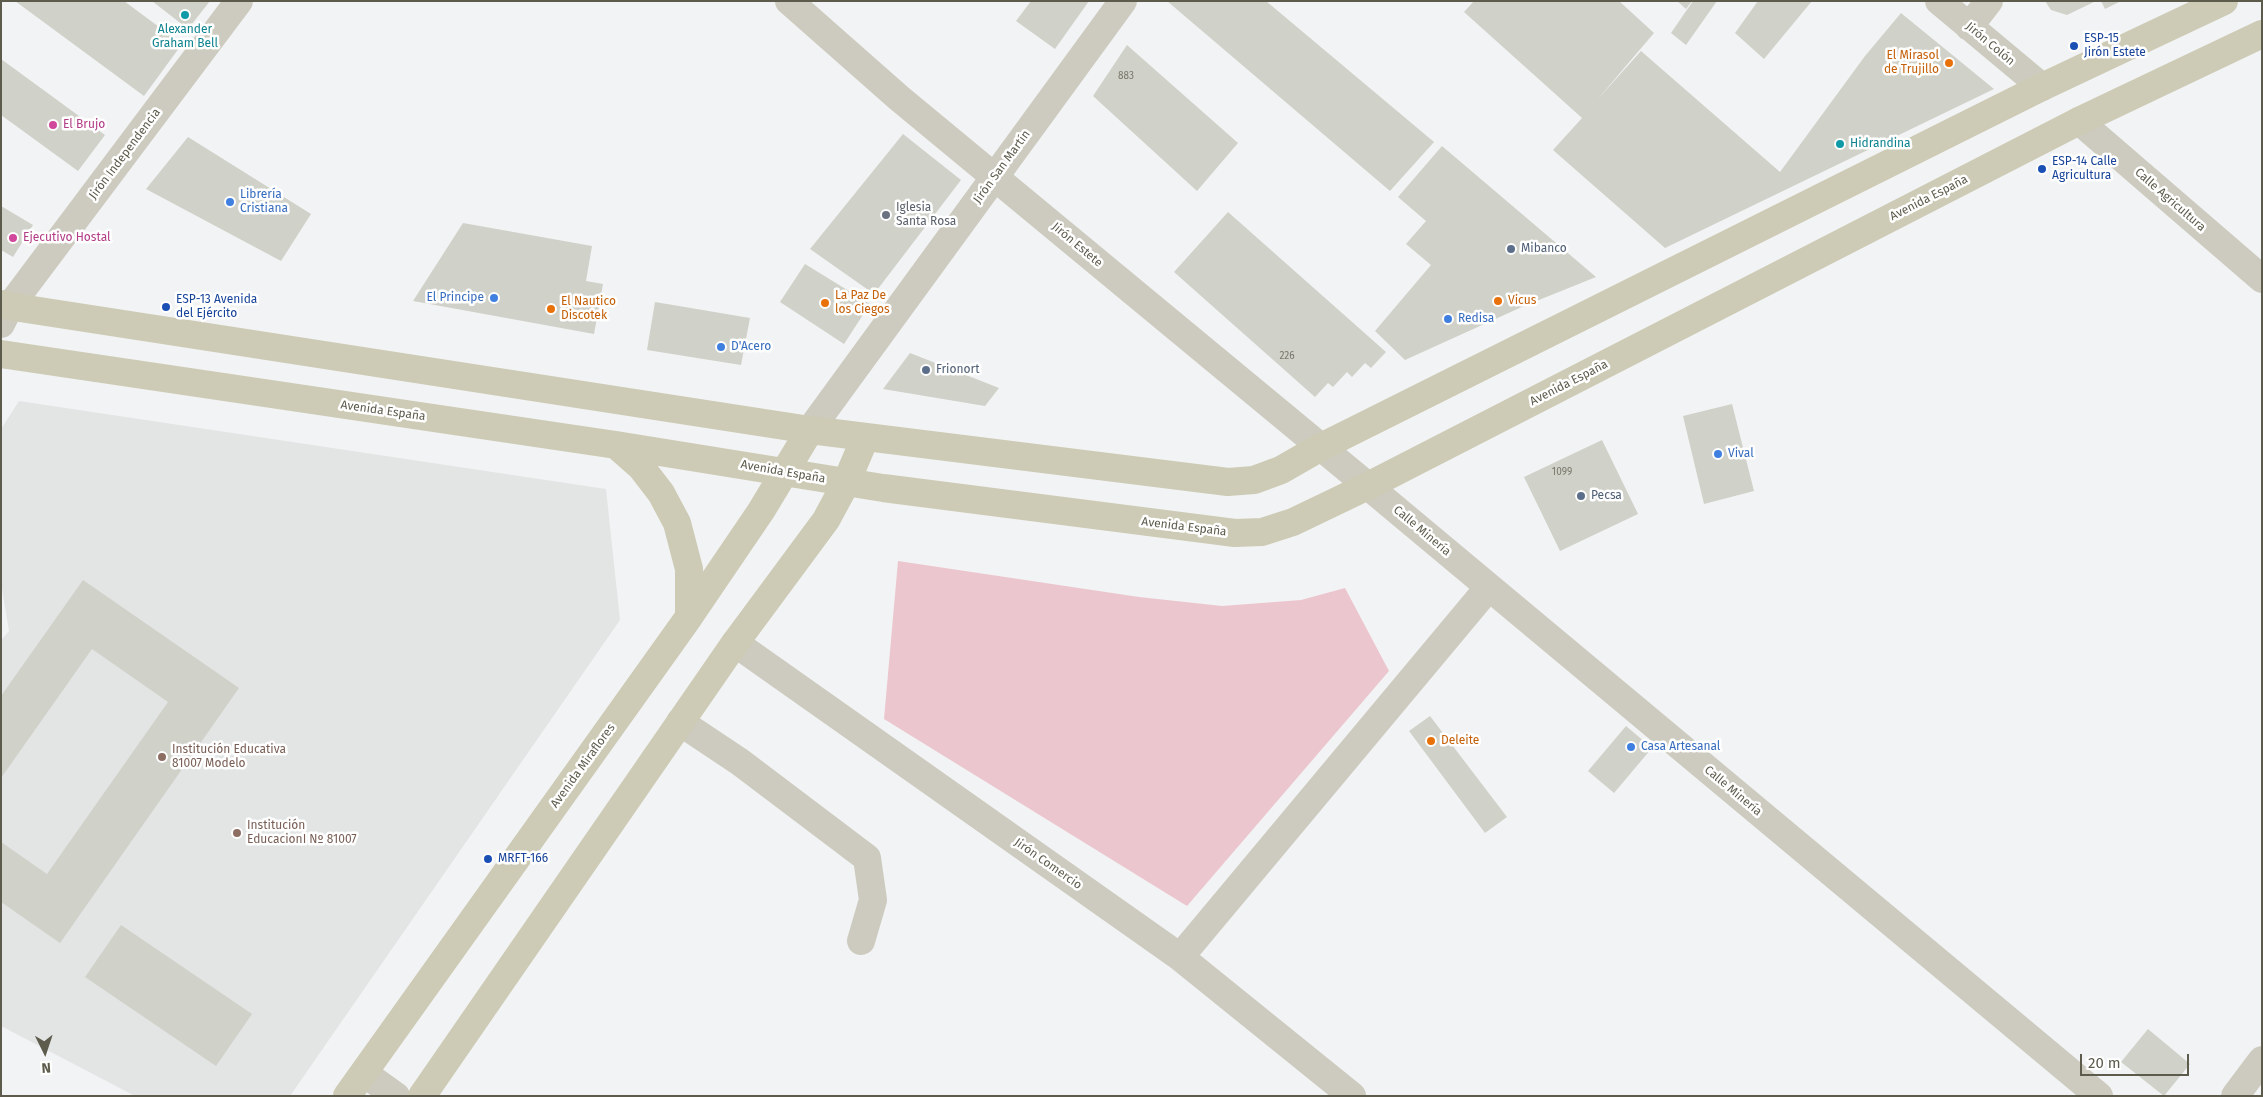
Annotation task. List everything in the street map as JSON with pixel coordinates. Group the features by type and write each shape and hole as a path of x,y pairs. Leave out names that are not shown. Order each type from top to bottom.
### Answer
{"main road":[{"path":"4,312 865,438 1228,482 1254,480 1281,470 1321,447 2042,87 2224,1"},
{"name":"Avenida España","path":"1,354 616,445 846,483 1235,533 1262,532 1293,522 1368,486 2079,121 2262,34"},
{"name":"Avenida Miraflores","path":"347,1096 689,617 810,430"},
{"path":"422,1096 734,644 826,520 846,483 865,438"},
{"path":"616,445 646,474 661,493 677,522 689,569 689,617"}],"street":[{"name":"Jirón Independencia","path":"4,312 239,1"},
{"name":"Jirón Estete","path":"789,1 899,98 1368,486"},
{"name":"Jirón San Martín","path":"810,430 1123,1"},
{"name":"Jirón Colón","path":"1939,1 2042,87"},
{"path":"1970,27 1989,1"},
{"name":"Calle Agricultura","path":"2079,121 2262,279"},
{"name":"Calle Minería","path":"1368,486 2098,1096"},
{"path":"1180,956 1489,587"},
{"name":"Jirón Comercio","path":"734,644 1180,956 1352,1096"},
{"path":"680,722 740,762 867,858 873,900 861,941"},
{"path":"2235,1096 2262,1060"},
{"path":"364,1073 396,1096"}],"shaded area":[{"name":"Institución EducacionI Nº 81007","path":"19,401 606,489 620,620 290,1096 135,1096 1,1026 1,640 9,631 1,583 1,429"},
{"path":"898,561 1139,597 1222,606 1301,600 1345,588 1389,671 1187,906 884,719"}],"building":[{"path":"15,1 124,1 182,44 144,96"},
{"name":"Alexander Graham Bell","path":"152,1 210,1 188,29"},
{"path":"1031,1 1089,1 1055,49 1016,21"},
{"path":"1167,1 1266,1 1434,142 1390,191"},
{"path":"1474,1 1619,1 1654,33 1597,100 1641,51 1780,172 1865,56 1901,13 1994,89 1665,248 1553,150 1582,118 1464,12"},
{"path":"1677,1 1692,1 1686,9"},
{"path":"1693,1 1717,1 1686,45 1671,33"},
{"path":"1758,1 1812,1 1764,59 1735,33"},
{"path":"2045,1 2096,1 2067,15 2051,10"},
{"path":"2101,1 2121,1 2105,9"},
{"path":"1127,45 1238,143 1197,191 1093,96"},
{"name":"El Brujo","path":"1,59 105,135 78,171 1,115"},
{"name":"Iglesia Santa Rosa","path":"903,134 961,180 874,294 810,249"},
{"name":"Librería Cristiana","path":"188,137 311,214 281,261 146,189"},
{"path":"1442,146 1596,277 1524,306 1405,360 1375,331 1431,265 1406,244 1426,221 1398,197"},
{"name":"Ejecutivo Hostal","path":"1,206 33,225 13,257 1,250"},
{"path":"1228,212 1386,352 1371,368 1365,363 1352,377 1347,372 1333,387 1328,383 1315,397 1174,272"},
{"path":"463,223 592,246 586,281 603,284 594,334 413,301"},
{"name":"La Paz De los Ciegos","path":"805,264 870,304 844,344 780,302"},
{"path":"655,302 750,318 741,365 647,350"},
{"name":"Frionort","path":"910,353 999,388 985,406 883,389"},
{"name":"Vival","path":"1732,404 1754,491 1704,504 1683,416"},
{"name":"Pecsa","path":"1602,440 1638,514 1560,551 1524,477"},
{"path":"83,580 239,688 60,943 1,902 1,842 47,874 168,702 92,649 1,778 1,696"},
{"path":"1430,716 1507,817 1485,833 1409,731"},
{"path":"1626,726 1652,748 1614,793 1588,771"},
{"path":"121,925 252,1014 216,1066 85,977"},
{"path":"2148,1029 2190,1064 2164,1096 2121,1062"}],"place":[{"name":"Alexander Graham Bell","path":"185,15"},
{"name":"ESP-15 Jirón Estete","path":"2074,46"},
{"name":"El Mirasol de Trujillo","path":"1949,63"},
{"name":"El Brujo","path":"53,125"},
{"name":"Hidrandina","path":"1840,144"},
{"name":"ESP-14 Calle Agricultura","path":"2042,169"},
{"name":"Librería Cristiana","path":"230,202"},
{"name":"Iglesia Santa Rosa","path":"886,215"},
{"name":"Ejecutivo Hostal","path":"13,238"},
{"name":"Mibanco","path":"1511,249"},
{"name":"El Principe","path":"494,298"},
{"name":"Vicus","path":"1498,301"},
{"name":"La Paz De los Ciegos","path":"825,303"},
{"name":"ESP-13 Avenida del Ejército","path":"166,307"},
{"name":"El Nautico Discotek","path":"551,309"},
{"name":"Redisa","path":"1448,319"},
{"name":"D'Acero","path":"721,347"},
{"name":"Frionort","path":"926,370"},
{"name":"Vival","path":"1718,454"},
{"name":"Pecsa","path":"1581,496"},
{"name":"Deleite","path":"1431,741"},
{"name":"Casa Artesanal","path":"1631,747"},
{"name":"Institución Educativa 81007 Modelo","path":"162,757"},
{"name":"Institución EducacionI Nº 81007","path":"237,833"},
{"name":"MRFT-166","path":"488,859"}]}
